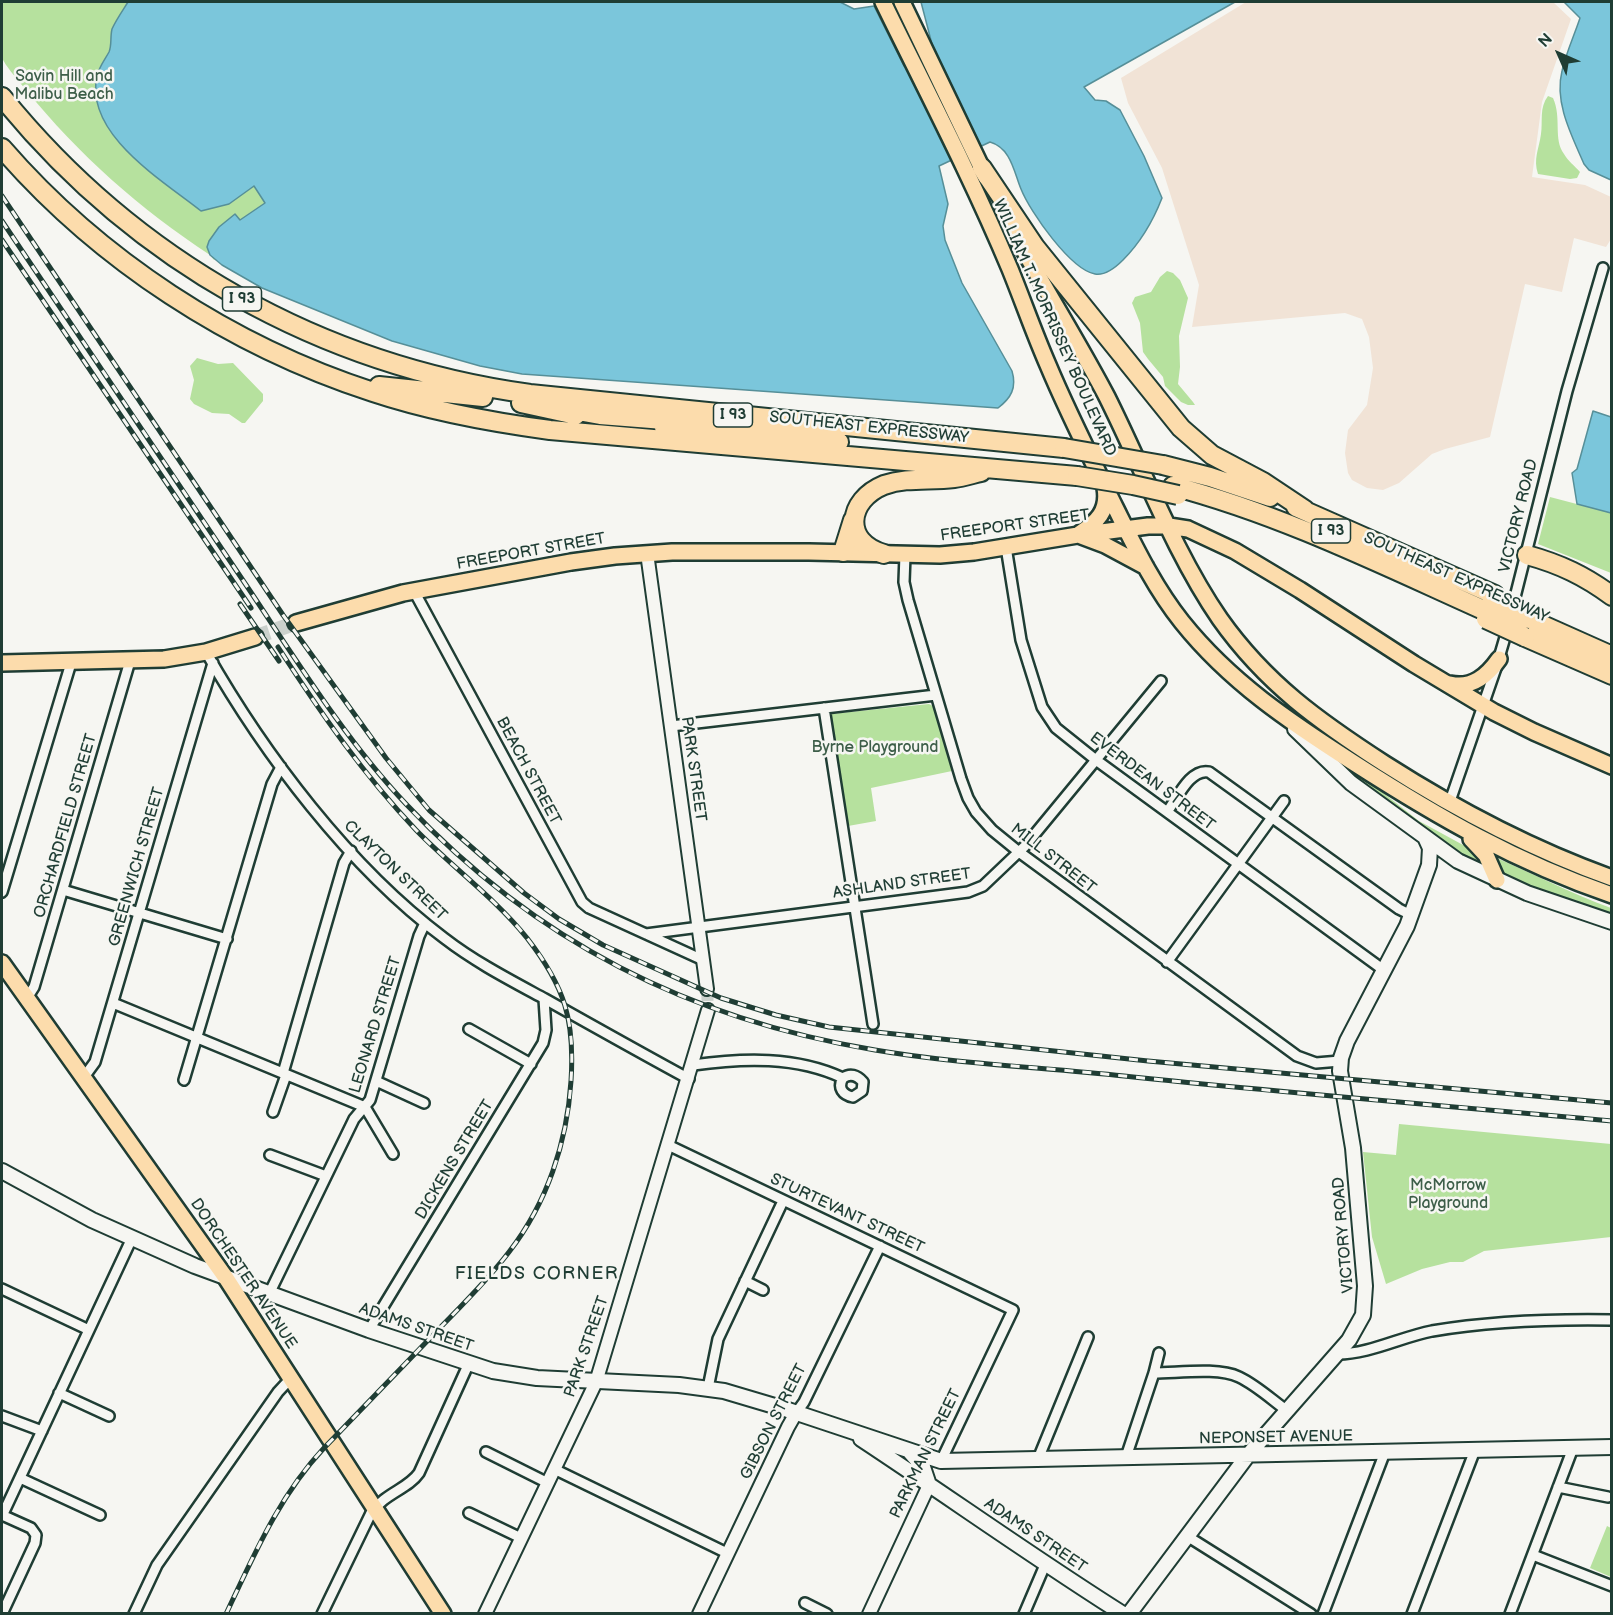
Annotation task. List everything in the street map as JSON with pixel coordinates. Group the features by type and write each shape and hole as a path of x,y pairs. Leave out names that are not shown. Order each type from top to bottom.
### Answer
{"highway":[{"name":"SOUTHEAST EXPRESSWAY","path":"2,97 73,176 121,218 174,257 228,291 284,321 344,347 405,367 482,386 1070,462 1170,480 1247,488 1305,510 1490,607 1528,624 1611,675"},
{"name":"SOUTHEAST EXPRESSWAY","path":"2,148 75,222 153,283 237,334 297,364 389,398 529,427 1001,468 1070,462 1133,485 1170,480 1240,514 1490,607 1528,624 1611,646"},
{"path":"974,172 999,195 1041,254 1181,428 1212,455 1263,482 1305,510"},
{"name":"I 93","path":"405,367 500,399"},
{"name":"I 93","path":"342,382 500,399 600,415 1070,462"},
{"path":"843,552 857,506 867,496 889,484 910,480 953,478 1001,468"},
{"name":"I 93","path":"1170,480 1223,489 1276,508 1490,607"},
{"path":"854,515 855,527 860,539 869,548 884,554"},
{"path":"1527,555 1574,571 1611,596"},
{"name":"I 93","path":"1528,624 1611,656"},
{"name":"I 93","path":"1528,624 1611,667"}],"main road":[{"name":"WILLIAM T. MORRISSEY BOULEVARD","path":"883,2 974,172 1092,368 1169,526 1217,614 1241,646 1298,704 1337,733 1449,804 1536,848 1611,878"},
{"name":"WILLIAM T. MORRISSEY BOULEVARD","path":"902,2 974,172 1007,262 1061,395 1126,529 1173,610 1205,649 1242,685 1281,715 1450,823 1524,861 1611,895"},
{"path":"1078,535 1093,525 1102,514 1106,498 1103,482"},
{"name":"FREEPORT STREET","path":"296,623 414,591 583,560 647,553 843,552 905,555 961,553 1078,535 1148,526 1169,526 1213,539 1255,562 1484,705 1534,732 1611,766"},
{"path":"1078,535 1105,545 1146,567"},
{"path":"2,663 71,663 210,657 255,637"},
{"path":"1448,684 1465,685 1478,681 1490,672 1499,659"},
{"path":"1281,715 1345,778 1458,861 1527,893 1611,922"},
{"path":"1450,823 1480,848 1497,880"},
{"name":"VICTORY ROAD","path":"1130,1614 1248,1455 1338,1354 1360,1322 1366,1296 1354,1156 1340,1061 1347,1041 1385,971 1411,915 1429,865 1430,848 1425,837"},
{"path":"1429,865 1441,859 1458,861"},
{"name":"DORCHESTER AVENUE","path":"2,963 226,1278 443,1614"},
{"name":"ADAMS STREET","path":"2,1171 81,1215 226,1278 369,1330 469,1363 520,1377 708,1388 743,1396 941,1461"},
{"name":"ADAMS STREET","path":"844,1428 1045,1565 1123,1614"},
{"name":"NEPONSET AVENUE","path":"941,1461 1611,1447"},
{"name":"ADAMS STREET","path":"909,1450 923,1467 929,1485"},
{"name":"PARKMAN STREET","path":"929,1485 941,1461"}],"street":[{"name":"VICTORY ROAD","path":"1449,804 1499,659 1567,391 1603,268"},
{"name":"EVERDEAN STREET","path":"1006,547 1020,635 1040,702 1046,716 1056,728 1238,865 1385,971"},
{"name":"PARK STREET","path":"647,553 707,989"},
{"name":"MILL STREET","path":"905,555 906,591 961,779 970,803 988,826 1019,852 1300,1058 1316,1063 1340,1061"},
{"name":"BEACH STREET","path":"414,591 582,902 589,908 703,960"},
{"name":"CLAYTON STREET","path":"210,657 246,717 281,767 351,851 425,923 472,958 688,1079"},
{"name":"GREENWICH STREET","path":"84,1077 95,1062 210,657"},
{"name":"ORCHARDFIELD STREET","path":"27,998 34,987 130,661"},
{"path":"2,892 71,663"},
{"name":"ASHLAND STREET","path":"698,927 975,890 986,884 1019,852 1161,681"},
{"path":"671,726 936,695"},
{"path":"824,708 873,1024"},
{"path":"184,1080 272,784 281,767"},
{"path":"1167,812 1194,775 1204,771 1212,773 1399,909 1411,915"},
{"path":"1167,962 1284,801"},
{"path":"273,1112 344,862 351,851"},
{"path":"63,890 227,939"},
{"name":"LEONARD STREET","path":"269,1294 355,1117 370,1100 419,936 425,923"},
{"path":"646,934 698,927"},
{"name":"DICKENS STREET","path":"369,1330 531,1064 545,1036 544,999"},
{"path":"112,1003 365,1107 393,1154"},
{"name":"PARK STREET","path":"486,1614 596,1382 708,1010"},
{"path":"469,1029 531,1064"},
{"path":"693,1065 752,1059 820,1068 843,1078"},
{"path":"376,1081 424,1103"},
{"name":"STURTEVANT STREET","path":"668,1145 1013,1310"},
{"path":"270,1155 326,1176"},
{"path":"708,1388 718,1339 783,1201"},
{"path":"2,1614 36,1537 34,1530 2,1516 132,1238"},
{"name":"GIBSON STREET","path":"699,1614 788,1427 804,1402 880,1246"},
{"path":"745,1281 763,1290"},
{"path":"2,1289 89,1330"},
{"name":"PARKMAN STREET","path":"941,1461 1013,1310"},
{"path":"1338,1354 1353,1353 1406,1337 1455,1327 1544,1319 1611,1320"},
{"path":"1038,1459 1088,1337"},
{"path":"1126,1457 1159,1353"},
{"path":"322,1614 362,1527 381,1500 417,1475 469,1363"},
{"path":"1154,1373 1218,1372 1232,1374 1286,1410"},
{"path":"134,1614 157,1565 278,1392 291,1378"},
{"path":"59,1393 109,1416"},
{"path":"2,1416 42,1431"},
{"path":"1510,1614 1574,1448"},
{"path":"1412,1614 1475,1450"},
{"path":"486,1452 548,1482"},
{"path":"1323,1614 1385,1452"},
{"path":"554,1469 727,1553"},
{"path":"20,1478 100,1515"},
{"name":"PARKMAN STREET","path":"868,1614 929,1485"},
{"path":"1558,1487 1608,1497"},
{"path":"469,1513 521,1538"},
{"path":"1187,1536 1311,1614"},
{"path":"1533,1555 1611,1586"},
{"path":"1024,1614 1045,1565"},
{"path":"805,1604 827,1614"}],"shaded area":[{"path":"1246,2 1553,2 1571,19 1542,102 1532,177 1585,185 1611,197 1611,239 1606,247 1574,238 1562,292 1525,284 1490,437 1432,454 1399,483 1383,490 1367,488 1352,480 1348,473 1345,453 1348,430 1367,405 1373,368 1369,337 1362,319 1345,313 1192,327 1199,285 1162,168 1128,103 1121,78"}],"green space":[{"name":"Savin Hill and Malibu Beach","path":"2,2 201,2 274,193 214,260 112,180 67,137 26,90 2,57"},
{"path":"1548,96 1553,98 1556,106 1561,148 1567,159 1580,172 1577,178 1538,174 1536,159 1541,134 1542,110"},
{"path":"1167,271 1180,280 1188,298 1179,336 1178,384 1195,405 1181,402 1165,386 1163,377 1143,352 1140,323 1132,303 1135,297 1151,292 1160,277"},
{"path":"197,358 218,364 233,363 263,394 263,401 245,423 229,414 212,413 194,404 190,399 194,380 190,366"},
{"path":"1550,497 1611,513 1611,573 1538,544"},
{"name":"Byrne Playground","path":"929,704 933,706 952,771 871,788 876,821 848,826 830,714"},
{"path":"1334,760 1382,792 1419,821 1476,852 1486,868 1462,857 1348,773"},
{"path":"1492,856 1611,908 1611,915 1531,888 1500,874"},
{"name":"McMorrow Playground","path":"1399,1124 1611,1144 1611,1237 1484,1251 1463,1262 1450,1262 1422,1269 1386,1284 1372,1237 1363,1152 1396,1155"},
{"path":"1607,1526 1611,1528 1611,1577 1590,1568"}],"water":[{"path":"128,2 840,2 854,9 874,6 904,66 934,52 921,2 1235,2 1084,87 1095,100 1106,101 1120,110 1144,156 1162,198 1140,239 1123,260 1103,274 1085,270 1052,239 1026,199 1011,161 1003,149 997,145 990,142 939,166 948,204 943,226 945,240 962,283 1012,371 1014,383 1012,392 998,408 522,374 480,366 392,341 262,288 222,265 210,255 207,247 219,227 235,214 240,220 265,203 254,186 229,204 201,211 130,154 114,136 102,117 96,97 97,76 110,49 112,29"},
{"path":"1564,2 1611,2 1611,180 1589,170 1584,164 1562,107 1560,83 1562,71 1580,18"},
{"path":"1593,411 1611,417 1611,513 1577,504 1572,473 1577,469"}],"tunnel":[{"path":"255,637 296,623"},
{"path":"707,989 708,1010"}],"railway":[{"path":"2,196 283,615 386,758 429,810 524,893 559,919 603,945 721,998 776,1015 829,1027 1148,1061 1612,1103"},
{"path":"2,221 317,690 382,777 456,853 508,896 562,934 620,967 679,995 742,1018 807,1036 906,1055 1612,1121"},
{"path":"2,240 251,608"},
{"path":"240,604 279,661"},
{"path":"226,1614 269,1527 308,1466 483,1284 522,1233 553,1171 565,1127 571,1081 571,1040 565,1005 559,989 540,956 515,923 430,844 378,787 326,719 278,647"}],"district":[{"name":"FIELDS CORNER","path":"537,1274"}]}
